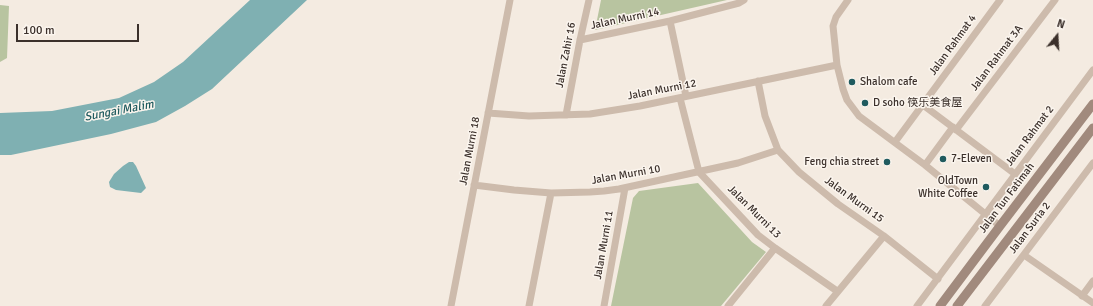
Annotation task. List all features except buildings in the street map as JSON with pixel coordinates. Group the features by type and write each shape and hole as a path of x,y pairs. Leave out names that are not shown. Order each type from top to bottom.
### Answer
{"main road":[{"name":"Jalan Tun Fatimah","path":"940,306 1093,104"},
{"path":"957,306 1093,128"},
{"path":"1000,226 1005,228 1013,224 1040,190 1052,182"}],"street":[{"name":"Jalan Murni 18","path":"451,306 510,0"},
{"name":"Jalan Zahir 16","path":"566,115 580,40 590,0"},
{"name":"Jalan Murni 14","path":"580,40 670,21 738,3 744,0"},
{"path":"848,0 834,21 833,26 837,65 844,94 854,110 1000,226"},
{"name":"Jalan Rahmat 4","path":"895,142 1000,0"},
{"name":"Jalan Rahmat 3A","path":"925,165 1055,0"},
{"path":"670,21 683,97 699,172"},
{"name":"Jalan Murni 12","path":"488,113 529,116 590,114 683,97 837,65"},
{"name":"Jalan Rahmat 2","path":"917,306 1093,70"},
{"name":"Jalan Murni 15","path":"758,81 765,116 778,150 799,172 838,204 884,236 938,279"},
{"path":"922,105 1015,174"},
{"name":"Jalan Murni 10","path":"474,185 551,193 590,192 625,188 738,163 778,150"},
{"name":"Jalan Suria 2","path":"985,306 1093,163"},
{"name":"Jalan Murni 13","path":"699,172 758,235 837,292"},
{"name":"Jalan Murni 11","path":"604,306 625,188"},
{"path":"529,306 551,193"},
{"path":"826,306 884,236"},
{"path":"728,306 775,248"},
{"path":"1024,255 1093,303 1091,306"},
{"path":"1082,296 1093,281"}],"green space":[{"path":"601,0 727,0 595,30"},
{"path":"0,5 9,6 7,58 0,62"},
{"path":"698,183 752,242 766,252 721,306 611,306 633,198 639,191"}],"water":[{"name":"Sungai Malim","path":"250,0 307,0 212,89 156,122 111,134 11,155 0,155 0,113 52,111 119,98 154,82 183,62"},
{"path":"129,162 133,162 136,166 146,188 141,193 116,190 110,187 109,182 114,174"}],"place":[{"name":"Shalom cafe","path":"852,82"},
{"name":"D soho 筷乐美食屋","path":"865,103"},
{"name":"7-Eleven","path":"943,159"},
{"name":"Feng chia street","path":"887,162"},
{"name":"OldTown White Coffee","path":"986,187"}]}
